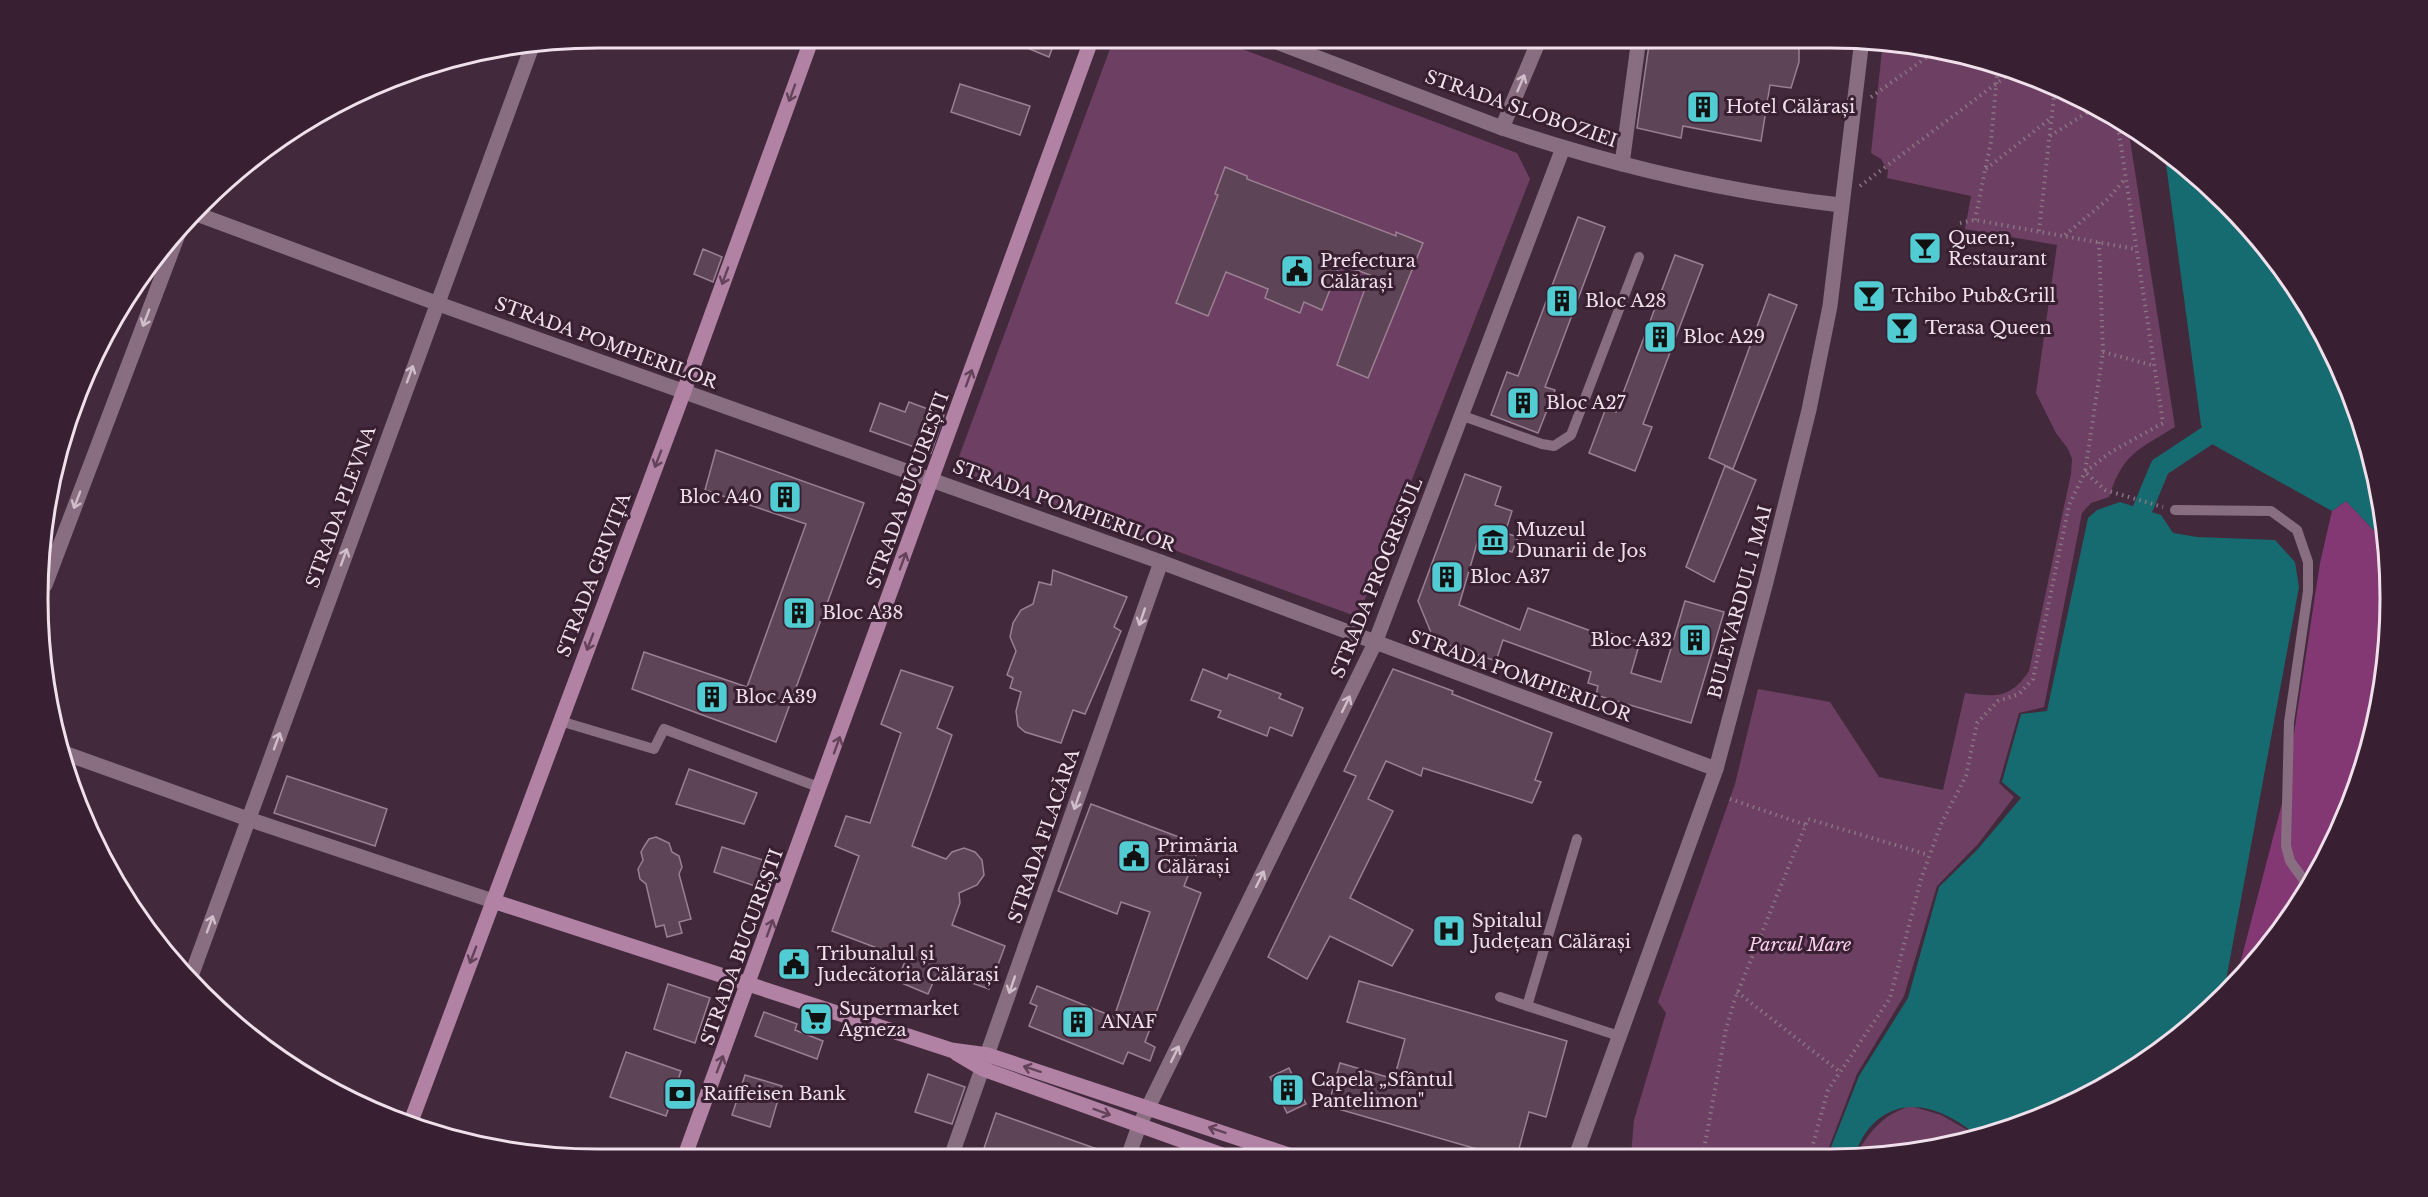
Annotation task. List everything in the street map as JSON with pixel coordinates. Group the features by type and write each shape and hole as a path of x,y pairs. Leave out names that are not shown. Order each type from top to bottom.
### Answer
{"main road":[{"name":"STRADA GRIVIȚA","path":"413,1116 684,391 808,48"},
{"name":"STRADA BUCUREȘTI","path":"687,1149 750,983 1088,48"},
{"path":"493,901 750,983 986,1062 1149,1107 1272,1149"},
{"path":"986,1062 1140,1126 1207,1149"}],"street":[{"name":"STRADA SLOBOZIEI","path":"1292,48 1502,128 1563,148 1622,164 1773,198 1841,205"},
{"path":"1502,128 1536,48"},
{"path":"1622,164 1638,48"},
{"name":"BULEVARDUL 1 MAI","path":"1579,1149 1716,769 1809,410 1830,306 1861,49"},
{"name":"STRADA PLEVNA","path":"193,970 530,53"},
{"name":"STRADA PROGRESUL","path":"1131,1149 1149,1107 1375,643 1563,148"},
{"name":"STRADA POMPIERILOR","path":"203,216 436,303 1161,562 1716,769"},
{"path":"49,575 171,252"},
{"name":"STRADA FLACĂRA","path":"954,1149 1161,562"},
{"path":"71,756 248,819 493,901"}],"lane":[{"path":"1463,416 1542,444 1554,446 1571,435 1639,257"},
{"path":"2175,510 2271,511 2297,530 2307,562 2308,591 2289,722 2286,846 2290,861 2303,879"},
{"path":"561,721 654,748 664,729 821,788"},
{"path":"1527,1006 1577,840"},
{"path":"1500,997 1619,1036"}],"path":[{"path":"1867,100 1927,57"},
{"path":"1975,219 1985,170 1997,74"},
{"path":"1856,188 2005,77"},
{"path":"2039,231 2054,96"},
{"path":"2050,136 2087,113"},
{"path":"1985,170 2052,117"},
{"path":"2085,472 2111,452 2163,423 2119,131"},
{"path":"2065,235 2108,199 2126,178"},
{"path":"1960,223 1975,219 2135,249"},
{"path":"1812,1149 1828,1090 1890,998 1921,879 1941,824 1966,776 1977,723 1998,701 2019,694 2032,679 2069,505 2085,472 2103,352 2099,242"},
{"path":"2103,352 2155,366"},
{"path":"2085,472 2105,490 2175,510"},
{"path":"1730,799 1806,825"},
{"path":"1704,1149 1726,1029 1737,992 1808,819 1929,855"},
{"path":"1737,992 1840,1072"}],"green space":[{"path":"1110,48 1239,48 1517,153 1530,179 1358,617 954,470"},
{"name":"Parcul Mare","path":"1882,51 1937,59 2006,77 2073,105 2130,138 2175,427 2133,454 2120,471 2109,497 2091,503 2082,513 2044,707 2019,713 1999,783 2014,797 1978,844 1937,886 1904,996 1857,1074 1828,1149 1632,1149 1634,1120 1666,1013 1658,1002 1735,784 1758,689 1830,702 1879,777 1943,790 1965,693 2002,694 2015,687 2029,671 2071,474 2072,459 2036,393 2057,245 1965,229 1971,196 1887,178 1888,171 1881,159 1871,153"},
{"path":"1911,1106 1941,1115 1969,1131 1901,1144 1860,1148 1878,1124 1901,1109"}],"shaded area":[{"path":"2166,163 2219,209 2243,236 2266,263 2306,323 2338,388 2351,422 2369,491 2376,532 2346,501 2332,511 2210,443 2201,425"},
{"path":"2346,501 2376,532 2379,562 2379,635 2369,706 2351,775 2323,842 2287,904 2266,934 2240,965 2285,792 2320,563 2332,511"},
{"path":"2120,502 2161,515 2173,533 2197,537 2275,540 2295,562 2299,587 2226,980 2165,1035 2135,1056 2105,1075 2040,1107 1970,1130 1938,1112 1924,1108 1897,1109 1883,1116 1871,1126 1857,1148 1830,1149 1859,1076 1908,998 1939,887 1977,850 2021,798 2002,782 2021,714 2047,711 2088,518 2097,510"}],"building":[{"path":"1027,48 1052,48 1049,57"},
{"name":"Hotel Călărași","path":"1649,48 1799,48 1799,62 1791,88 1770,85 1761,141 1683,126 1681,138 1637,128"},
{"path":"960,84 1030,106 1020,135 951,112"},
{"name":"Prefectura Călărași","path":"1225,167 1247,176 1247,179 1396,236 1396,232 1423,243 1368,378 1337,365 1370,275 1340,264 1322,310 1304,302 1300,313 1265,298 1268,289 1226,272 1208,316 1176,303 1218,195 1215,194"},
{"name":"Bloc A28","path":"1578,217 1605,227 1545,387 1555,390 1538,433 1491,415 1507,372 1518,376"},
{"path":"703,249 722,257 713,282 694,274"},
{"name":"Bloc A29","path":"1675,255 1703,265 1643,424 1652,427 1635,471 1589,453 1606,408 1616,412"},
{"path":"1769,294 1797,305 1733,469 1709,458"},
{"path":"909,402 944,415 931,453 870,431 880,403 905,412"},
{"path":"716,450 864,503 776,742 632,689 644,652 747,687 806,524 705,490"},
{"path":"1725,466 1756,480 1714,582 1686,567"},
{"path":"1465,474 1501,487 1495,505 1512,511 1505,533 1518,537 1512,552 1478,540 1459,605 1520,630 1528,608 1602,635 1603,631 1640,642 1631,673 1661,682 1685,601 1724,612 1691,723 1596,695 1598,686 1588,683 1591,672 1503,640 1496,661 1434,640 1418,601"},
{"path":"1053,570 1127,597 1114,627 1121,631 1085,714 1073,710 1061,743 1025,732 1018,726 1016,711 1021,692 1010,688 1013,678 1007,675 1016,651 1010,637 1013,623 1021,610 1033,604 1039,582 1051,585"},
{"path":"1203,669 1227,679 1229,674 1281,694 1279,698 1303,708 1292,736 1270,727 1267,736 1218,717 1221,711 1191,700"},
{"path":"1393,669 1453,691 1452,694 1552,733 1535,780 1541,782 1532,803 1423,768 1421,776 1386,761 1368,799 1393,811 1350,898 1413,930 1392,966 1330,936 1307,979 1268,957 1356,776 1344,771"},
{"path":"901,670 953,687 937,728 952,735 912,846 946,859 952,852 964,848 975,852 982,860 984,875 977,885 959,893 960,903 952,925 1005,946 989,989 938,971 928,994 897,981 906,959 832,931 859,856 835,846 846,816 870,823 901,733 881,724"},
{"path":"689,769 757,793 744,824 676,804"},
{"path":"287,776 387,809 375,846 274,813"},
{"path":"1091,804 1200,845 1184,886 1201,893 1145,1042 1155,1047 1150,1061 1128,1052 1123,1064 1029,1026 1037,1006 1030,1003 1037,986 1114,1017 1150,912 1121,902 1117,914 1058,891"},
{"path":"656,837 669,843 672,852 679,856 682,867 679,874 691,919 679,922 682,933 667,937 664,925 656,927 646,884 640,879 638,869 643,860 641,852 649,839"},
{"path":"722,847 763,860 755,886 714,872"},
{"path":"1359,981 1567,1041 1546,1117 1529,1112 1519,1149 1477,1149 1328,1106 1340,1063 1394,1079 1405,1039 1347,1022"},
{"path":"668,984 710,998 695,1043 654,1029"},
{"path":"764,1012 797,1024 795,1030 823,1041 817,1059 755,1036"},
{"path":"626,1052 681,1071 666,1116 610,1097"},
{"name":"Capela „Sfântul Pantelimon\"","path":"1289,1068 1306,1104 1287,1113 1270,1077"},
{"path":"928,1074 965,1087 952,1124 915,1112"},
{"path":"745,1075 782,1086 770,1127 732,1115"},
{"path":"996,1113 1097,1149 984,1149"}],"waterway":[{"path":"2143,508 2160,467 2228,422"}],"place":[{"name":"Hotel Călărași","path":"1703,107"},
{"name":"Queen, Restaurant","path":"1925,248"},
{"name":"Prefectura Călărași","path":"1297,271"},
{"name":"Tchibo Pub&Grill","path":"1869,296"},
{"name":"Bloc A28","path":"1562,301"},
{"name":"Terasa Queen","path":"1902,328"},
{"name":"Bloc A29","path":"1660,337"},
{"name":"Bloc A27","path":"1523,403"},
{"name":"Bloc A40","path":"785,497"},
{"name":"Muzeul Dunarii de Jos","path":"1493,540"},
{"name":"Bloc A37","path":"1447,577"},
{"name":"Bloc A38","path":"799,613"},
{"name":"Bloc A32","path":"1695,640"},
{"name":"Bloc A39","path":"712,697"},
{"name":"Primăria Călărași","path":"1134,856"},
{"name":"Spitalul Județean Călărași","path":"1449,931"},
{"name":"Tribunalul și Judecătoria Călărași","path":"794,964"},
{"name":"Supermarket Agneza","path":"816,1019"},
{"name":"ANAF","path":"1078,1022"},
{"name":"Capela „Sfântul Pantelimon\"","path":"1288,1090"},
{"name":"Raiffeisen Bank","path":"680,1094"}]}
